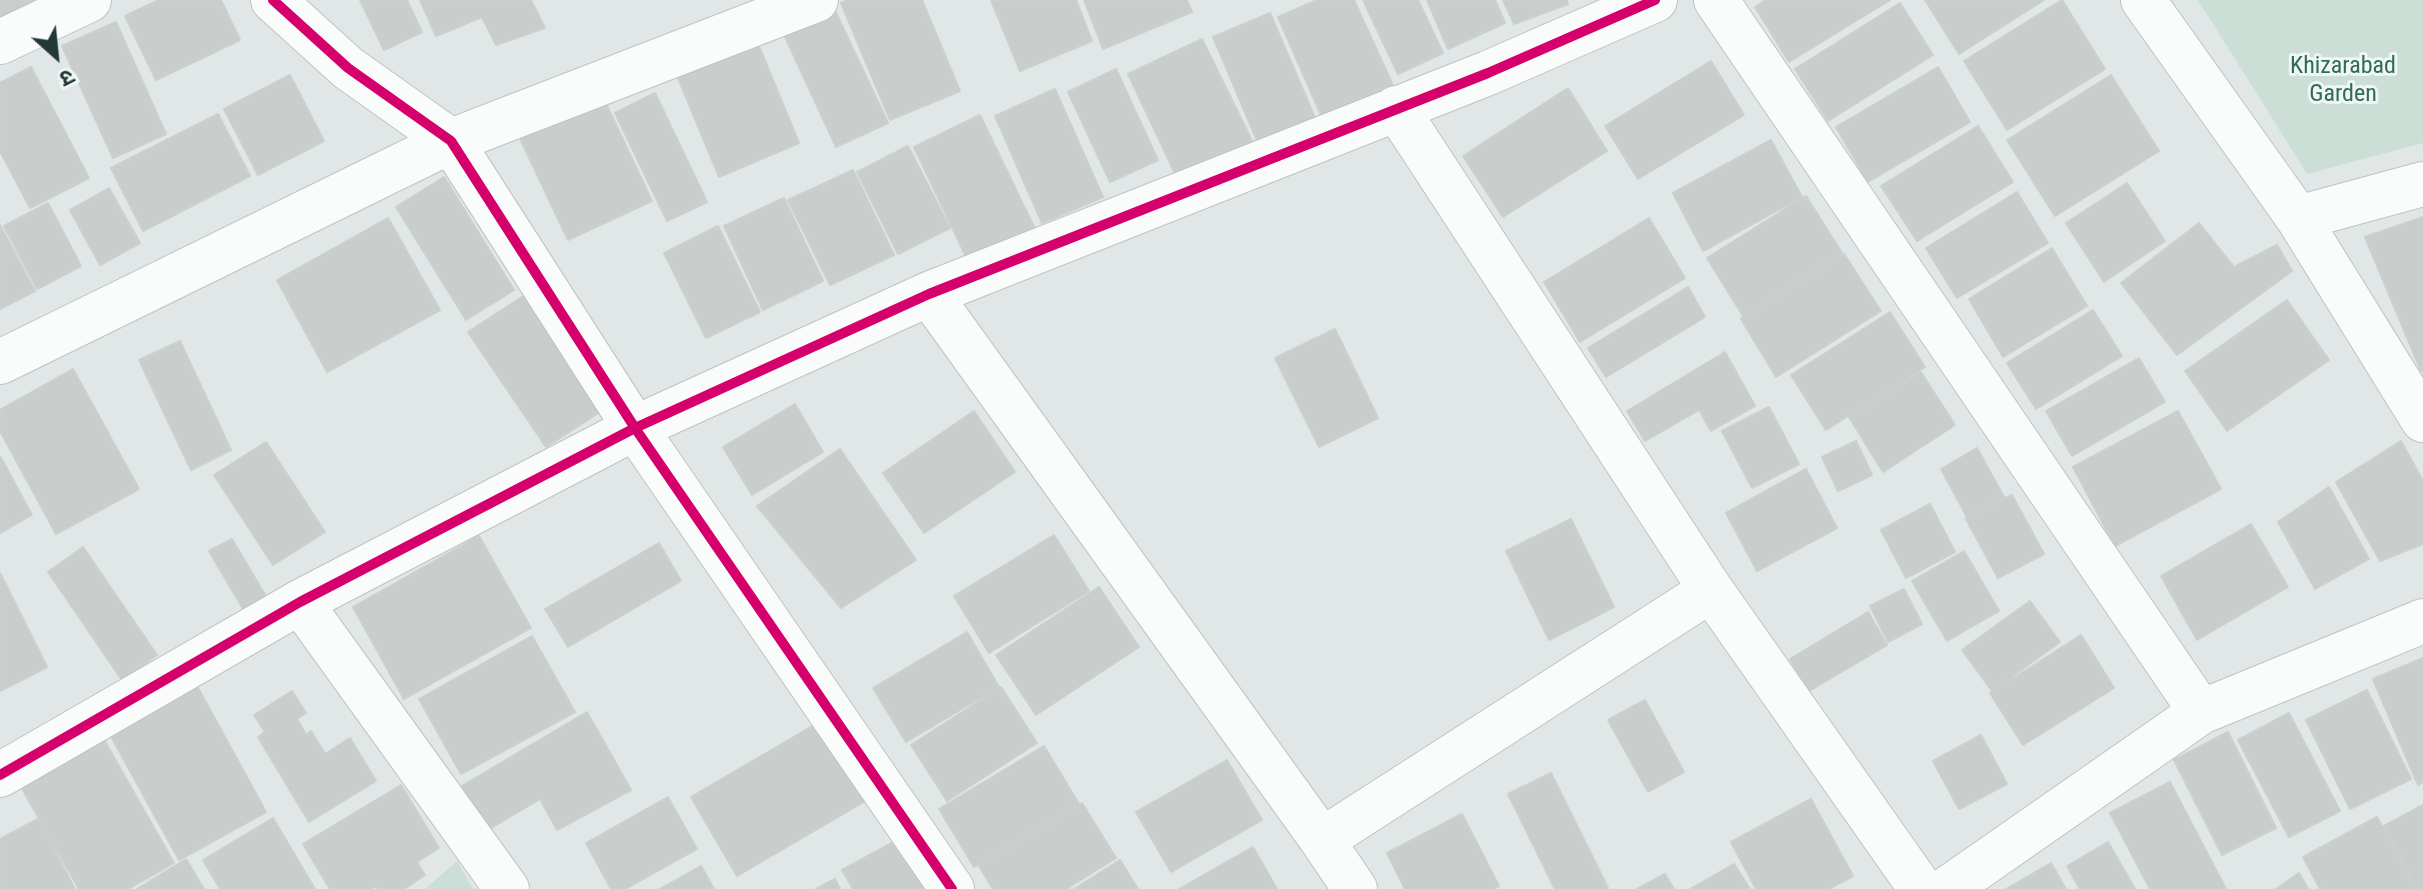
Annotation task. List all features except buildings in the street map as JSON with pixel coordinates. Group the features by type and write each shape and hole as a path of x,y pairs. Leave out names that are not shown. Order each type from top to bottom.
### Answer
{"street":[{"path":"0,42 89,0"},
{"path":"273,0 348,68 451,141 635,428 952,889"},
{"path":"0,362 451,141 816,0"},
{"path":"0,775 300,602 635,428 929,294 1488,73 1655,0"},
{"path":"1716,0 2201,712"},
{"path":"2143,0 2298,218 2423,420"},
{"path":"1396,108 1711,590 1921,889"},
{"path":"2298,218 2423,184"},
{"path":"929,294 1355,889"},
{"path":"1322,840 1711,590"},
{"path":"300,602 504,888"},
{"path":"1947,889 2201,712 2423,621"}],"green space":[{"name":"Khizarabad Garden","path":"2198,0 2423,0 2423,143 2307,174"},
{"path":"457,861 473,889 425,889"}],"cycle path":[{"path":"273,0 348,68 451,141 635,428 952,889"},
{"path":"0,775 300,602 635,428 929,294 1488,73 1655,0"}]}
